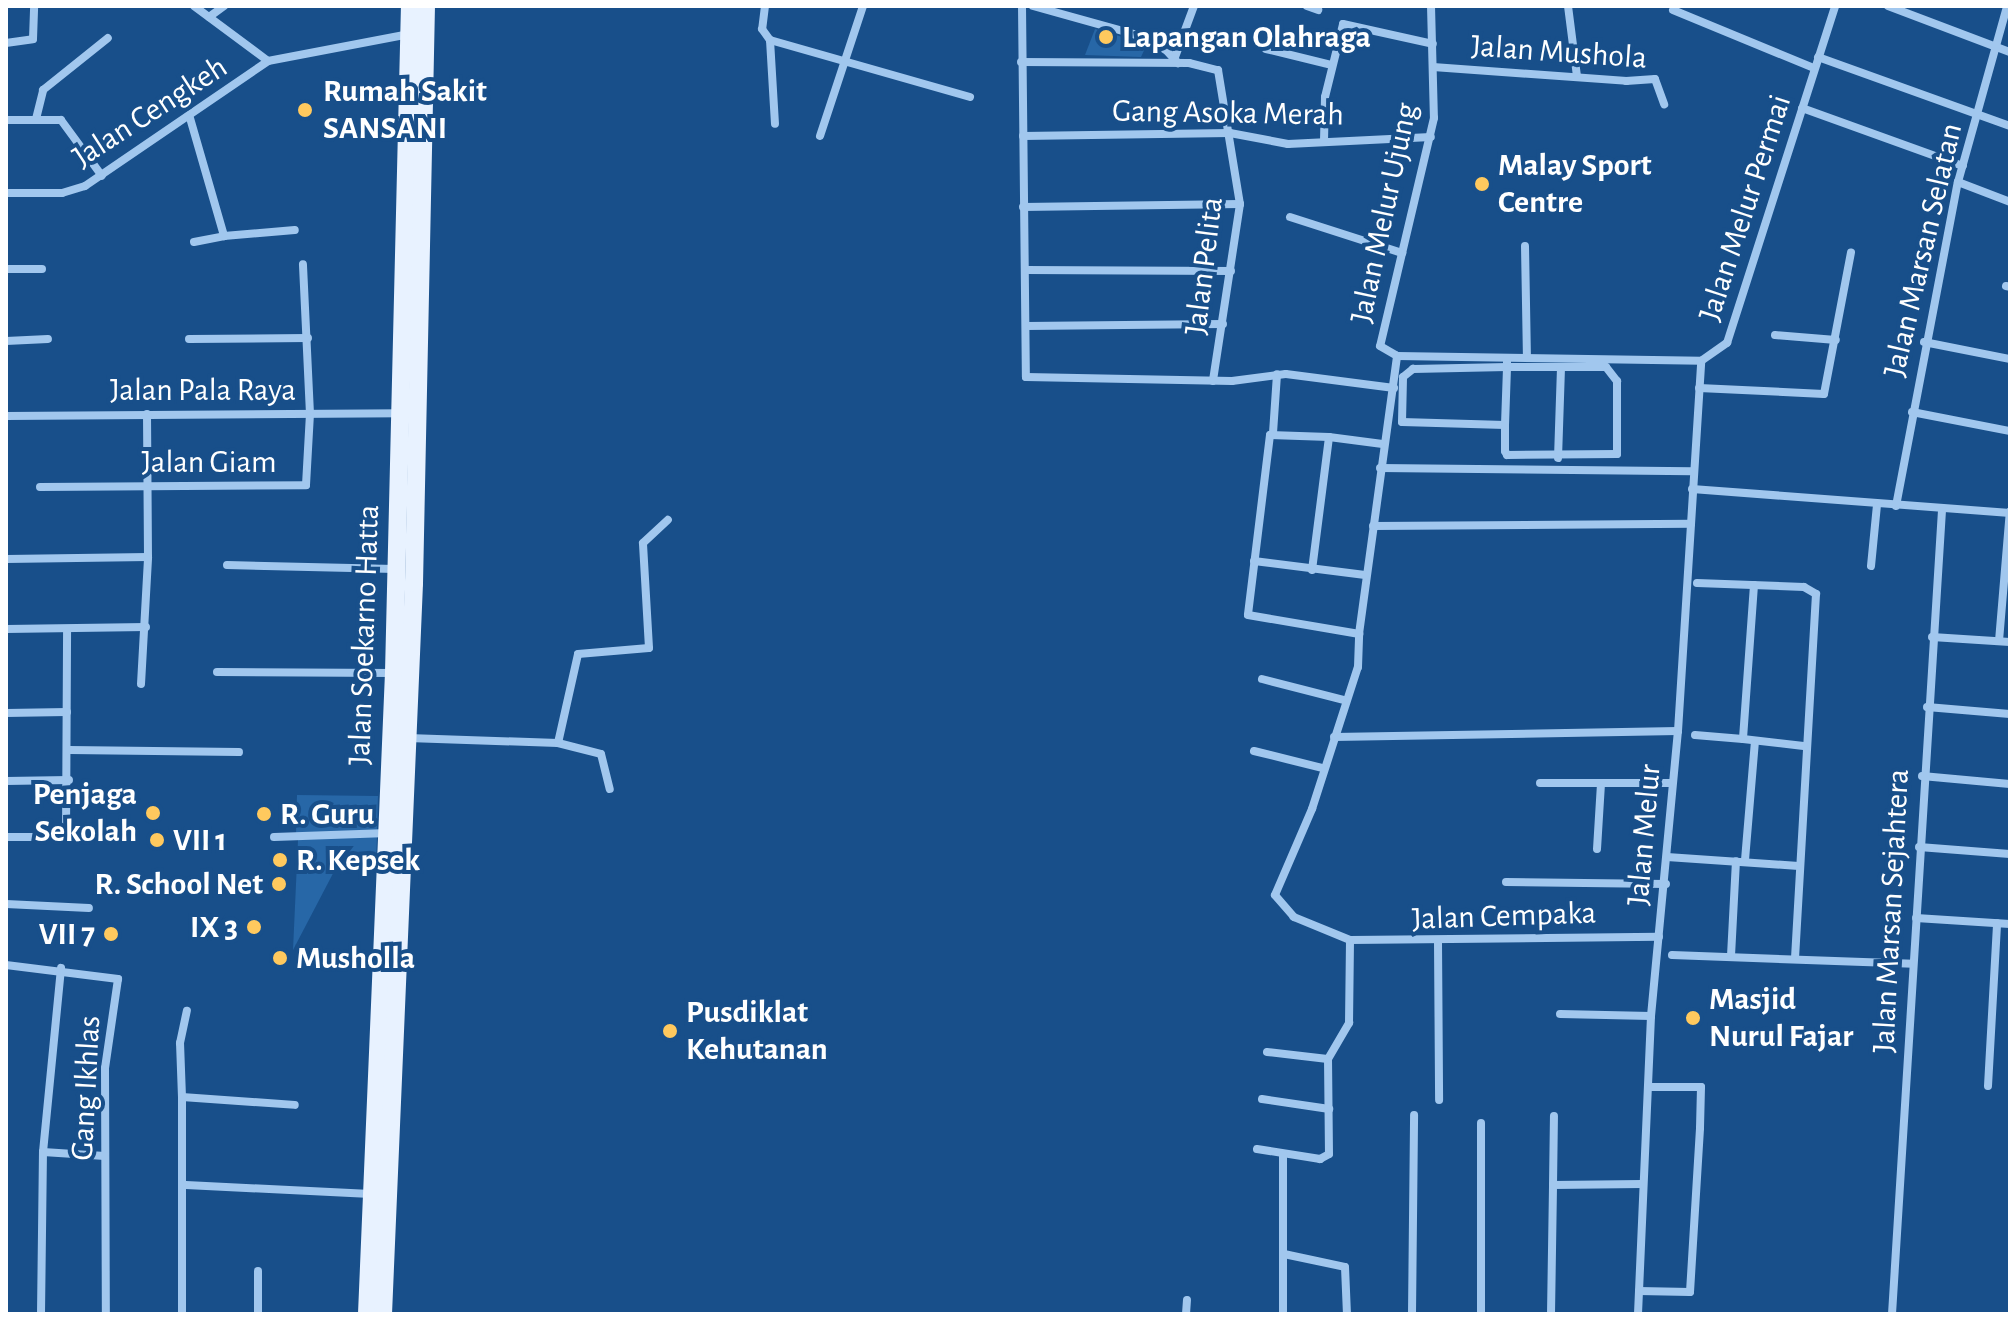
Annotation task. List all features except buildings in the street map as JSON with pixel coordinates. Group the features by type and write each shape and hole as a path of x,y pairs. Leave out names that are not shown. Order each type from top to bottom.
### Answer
{"main road":[{"name":"Jalan Soekarno Hatta","path":"367,1314 371,1194 408,738 416,109 409,34 410,6"},
{"name":"Jalan Soekarno Hatta","path":"383,1314 393,904 389,833 401,413 416,109 426,6"},
{"path":"386,1233 396,1314"}],"street":[{"path":"6,43 33,39 34,6"},
{"path":"194,6 268,61 409,34"},
{"path":"209,17 224,6"},
{"path":"765,6 762,29 770,40 775,124"},
{"path":"820,136 843,58 863,6"},
{"path":"1022,6 1028,378 1213,381 1277,374 1394,388"},
{"name":"Jalan Pelita","path":"1033,6 1133,34 1176,60 1218,70 1240,204 1213,381"},
{"path":"1021,62 1176,60 1194,6"},
{"path":"1307,6 1318,10"},
{"name":"Jalan Melur Ujung","path":"1431,6 1431,137 1380,344 1397,356 1507,362 1527,358 1701,361"},
{"path":"1568,6 1577,76"},
{"name":"Jalan Melur Permai","path":"1701,361 1727,343 1835,6"},
{"path":"1888,6 2010,52"},
{"name":"Jalan Marsan Selatan","path":"1896,506 1924,342 1958,182 2007,6"},
{"path":"1673,10 1814,68"},
{"path":"1324,141 1331,65 1346,22 1433,44"},
{"path":"36,119 43,90 108,38"},
{"path":"770,40 843,58 970,97"},
{"path":"1266,49 1331,65"},
{"path":"1818,57 2010,126"},
{"name":"Jalan Cengkeh","path":"6,193 73,191 102,176 190,118 268,61"},
{"name":"Jalan Mushola","path":"1433,67 1655,79 1664,104"},
{"path":"1802,108 1963,166"},
{"path":"190,118 224,236"},
{"path":"6,120 36,119 65,123 102,176"},
{"name":"Gang Asoka Merah","path":"1023,136 1230,133 1271,143 1431,137"},
{"path":"1958,182 2010,202"},
{"path":"1023,207 1240,204"},
{"path":"1290,217 1402,253"},
{"path":"194,242 224,236 295,230"},
{"path":"1525,246 1527,358"},
{"path":"1699,388 1821,395 1827,390 1851,253"},
{"path":"303,264 310,414"},
{"path":"6,269 42,269"},
{"path":"1026,270 1231,271"},
{"path":"1026,326 1223,324"},
{"path":"1775,335 1836,340"},
{"path":"189,339 308,338"},
{"path":"6,341 48,339"},
{"path":"1924,342 2010,359"},
{"path":"1257,1149 1326,1157 1328,1059 1348,1031 1350,940 1294,917 1276,901 1276,891 1312,809 1322,768 1360,656 1365,575 1397,356"},
{"name":"Jalan Melur","path":"1638,1314 1651,1016 1666,884 1671,783 1678,731 1701,361"},
{"path":"1505,425 1402,422 1398,413 1403,377 1409,371 1507,362 1606,367 1616,374 1617,454 1511,458 1505,451 1507,362"},
{"path":"1558,458 1561,367"},
{"path":"1277,374 1273,433 1247,608 1252,618 1359,634"},
{"path":"1912,412 2010,431"},
{"name":"Jalan Pala Raya","path":"6,416 401,413"},
{"path":"141,684 148,557 147,414"},
{"name":"Jalan Giam","path":"40,487 306,485 310,414"},
{"path":"1273,433 1383,444"},
{"path":"1312,570 1329,437"},
{"path":"1380,468 1692,471"},
{"path":"1692,489 1942,511 2010,512 1999,641"},
{"path":"1871,566 1877,505"},
{"name":"Jalan Marsan Sejahtera","path":"1892,1314 1922,776 1942,511"},
{"path":"558,743 578,654 649,648 643,543 668,520"},
{"path":"1373,526 1691,524"},
{"path":"6,559 148,557"},
{"path":"1254,561 1365,575"},
{"path":"227,565 396,569"},
{"path":"1697,583 1810,588 1816,594 1804,746 1795,957"},
{"path":"1743,739 1754,585"},
{"path":"6,629 146,627"},
{"path":"6,837 65,840 69,780 67,629"},
{"path":"1932,637 2010,642"},
{"path":"217,672 394,673"},
{"path":"1262,679 1344,700"},
{"path":"1927,707 2010,714"},
{"path":"6,713 67,712"},
{"path":"1334,737 1678,731"},
{"path":"1695,735 1804,746"},
{"path":"408,738 558,743 601,754 610,789"},
{"path":"1731,956 1755,741"},
{"path":"69,750 239,752"},
{"path":"1254,751 1322,768"},
{"path":"1922,776 2010,784"},
{"path":"6,781 69,780"},
{"path":"1540,783 1671,783"},
{"path":"1597,849 1601,783"},
{"path":"274,837 389,833"},
{"path":"1919,847 2010,854"},
{"path":"1667,857 1799,866"},
{"path":"1506,882 1666,884"},
{"path":"6,904 89,908"},
{"path":"1916,918 2010,924"},
{"path":"1988,1086 1997,923"},
{"name":"Jalan Cempaka","path":"1350,940 1438,942 1659,937"},
{"path":"1438,942 1439,1100"},
{"path":"1672,955 1795,957 1913,964"},
{"name":"Gang Ikhlas","path":"6,965 61,968 118,979 105,1068 106,1314"},
{"path":"41,1314 43,1152 61,968"},
{"path":"182,1314 186,1185 180,1043 187,1011"},
{"path":"1560,1014 1651,1016"},
{"path":"1267,1052 1328,1059"},
{"path":"1639,1291 1690,1292 1700,1119 1701,1087 1648,1087"},
{"path":"182,1097 295,1105"},
{"path":"1262,1099 1329,1109"},
{"path":"1412,1314 1414,1115"},
{"path":"1551,1314 1554,1116"},
{"path":"1481,1123 1481,1314"},
{"path":"43,1152 105,1156"},
{"path":"1283,1154 1283,1314"},
{"path":"1553,1185 1642,1184"},
{"path":"186,1185 371,1194"},
{"path":"1284,1254 1345,1267 1347,1314"},
{"path":"258,1271 258,1314"},
{"path":"1186,1314 1187,1300"}],"shaded area":[{"name":"Lapangan Olahraga","path":"1095,29 1147,44 1141,57 1085,55"},
{"path":"297,795 378,796 377,832 296,834"},
{"path":"311,835 377,837 376,861 339,862 293,950 298,840"}],"place":[{"name":"Lapangan Olahraga","path":"1106,37"},
{"name":"Rumah Sakit SANSANI","path":"305,110"},
{"name":"Malay Sport Centre","path":"1482,184"},
{"name":"Penjaga Sekolah","path":"153,813"},
{"name":"R. Guru","path":"264,814"},
{"name":"VII 1","path":"157,840"},
{"name":"R. Kepsek","path":"280,860"},
{"name":"R. School Net","path":"279,884"},
{"name":"IX 3","path":"254,927"},
{"name":"VII 7","path":"111,934"},
{"name":"Musholla","path":"280,958"},
{"name":"Masjid Nurul Fajar","path":"1693,1018"},
{"name":"Pusdiklat Kehutanan","path":"670,1031"}]}
